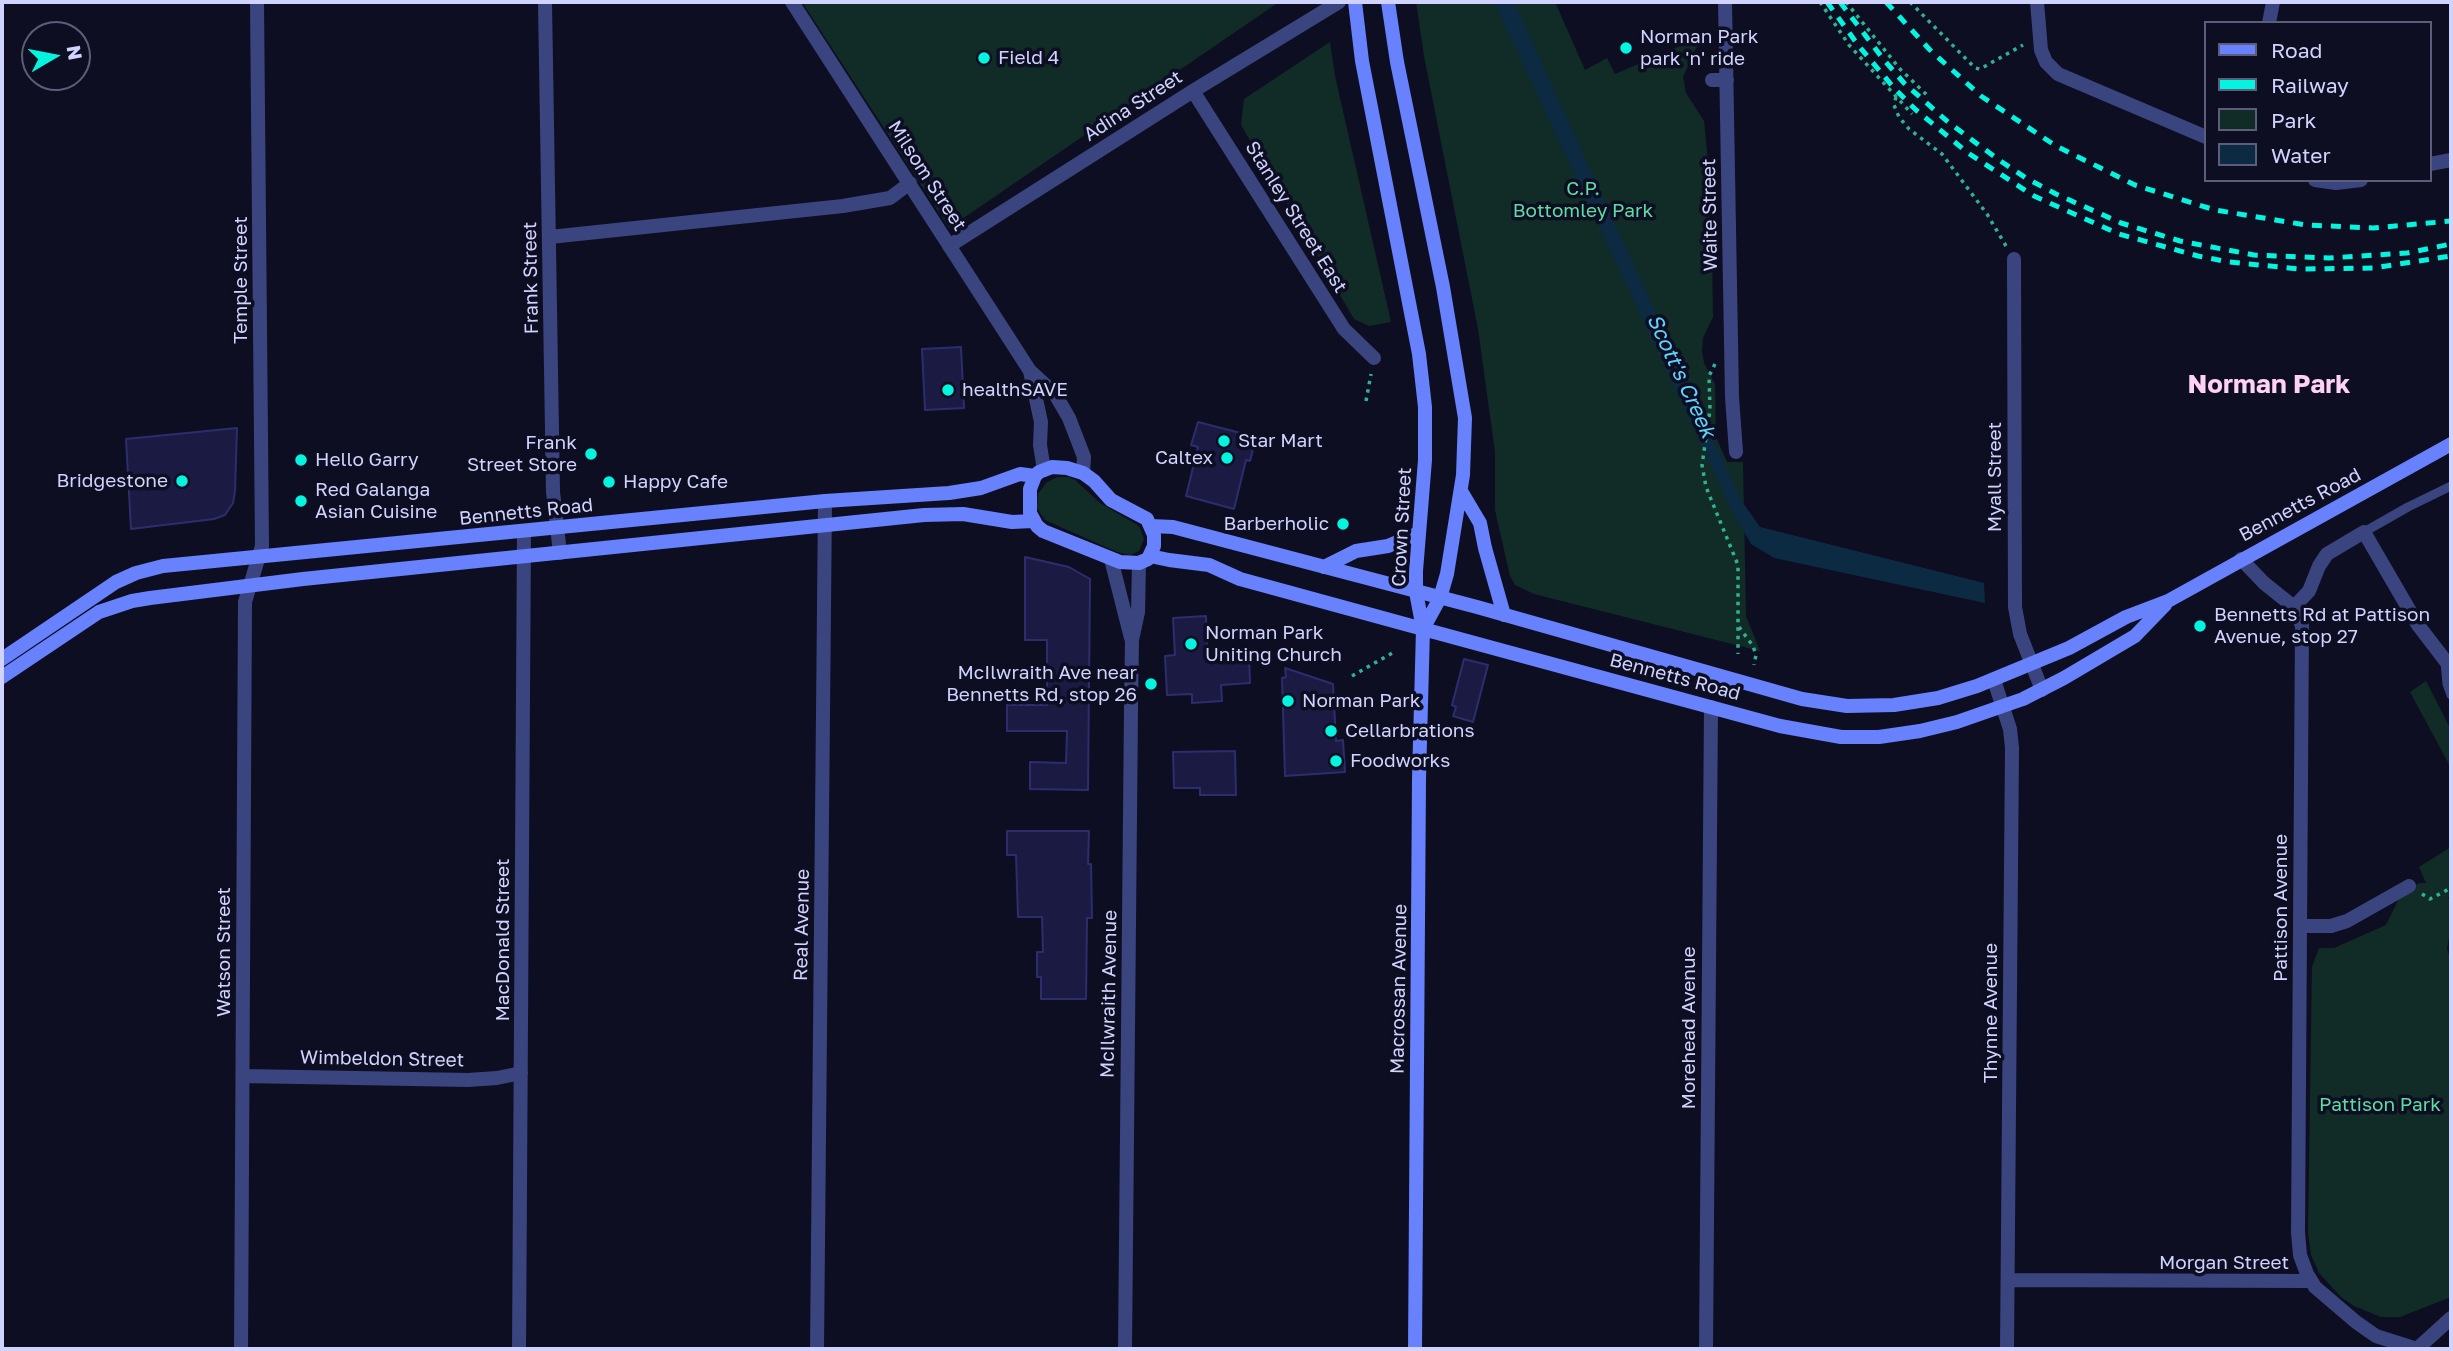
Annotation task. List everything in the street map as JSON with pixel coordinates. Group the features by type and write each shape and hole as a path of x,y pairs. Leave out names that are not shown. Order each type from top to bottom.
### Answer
{"main road":[{"name":"Crown Street","path":"1355,2 1362,61 1419,354 1425,407 1416,592 1423,629"},
{"path":"1388,2 1397,62 1443,287 1466,437 1461,491 1447,574 1440,598 1423,629"},
{"name":"Bennetts Road","path":"1152,526 1173,527 1826,704 1871,706 1915,703 1938,698 2032,665 2126,617 2168,601 2451,444"},
{"name":"Bennetts Road","path":"2,659 104,589 136,573 163,566 825,501 966,492 1020,474 1039,473 1059,467 1083,473"},
{"path":"2,677 111,607 149,598 944,513 983,516 1012,522 1033,521 1028,498 1039,473"},
{"path":"1083,473 1111,500 1142,516 1152,526 1154,546 1144,559"},
{"path":"1461,491 1480,523 1504,615"},
{"name":"Bennetts Road","path":"1033,521 1043,531 1126,564 1144,559 1209,565 1240,579 1824,736 1860,738 1920,731 2003,707 2042,690 2135,636 2168,601"},
{"path":"1324,567 1356,551 1388,546 1419,533"},
{"name":"Macrossan Avenue","path":"1415,1349 1419,779 1423,629"}],"street":[{"name":"Temple Street","path":"257,2 262,439 260,558"},
{"name":"Frank Street","path":"545,2 552,462 560,553"},
{"name":"Milsom Street","path":"792,2 1030,371 1055,394 1069,418 1084,457 1083,473"},
{"name":"Adina Street","path":"949,246 1339,2"},
{"name":"Waite Street","path":"1725,2 1726,349 1736,452"},
{"path":"2037,2 2039,38 2043,57 2051,69 2066,79 2204,136"},
{"path":"2269,21 2273,2"},
{"path":"1712,80 1727,80"},
{"name":"Stanley Street East","path":"1193,91 1344,329 1374,358"},
{"path":"2432,164 2451,160"},
{"path":"550,237 844,206 890,198 910,184"},
{"name":"Myall Street","path":"2014,259 2014,594 2017,621 2042,690"},
{"name":"Milsom Street","path":"1030,371 1041,422 1039,473"},
{"name":"Real Avenue","path":"817,1349 825,501"},
{"name":"MacDonald Street","path":"519,1349 526,557 524,531"},
{"path":"2241,559 2264,583 2294,607 2309,591 2327,554 2364,532 2418,625 2448,664"},
{"name":"Watson Street","path":"242,1349 245,611 249,587 260,558"},
{"name":"McIlwraith Avenue","path":"1111,559 1132,640"},
{"name":"McIlwraith Avenue","path":"1125,1349 1132,640 1144,559"},
{"name":"Pattison Avenue","path":"2294,607 2302,625 2303,635 2298,1232 2300,1255 2311,1281"},
{"name":"Thynne Avenue","path":"1994,680 2010,729 2012,748 2007,1349"},
{"name":"Morehead Avenue","path":"1706,1349 1711,707"},
{"path":"2300,926 2331,926 2347,921 2409,886"},
{"name":"Wimbeldon Street","path":"243,1076 468,1080 521,1073"},
{"name":"Morgan Street","path":"2008,1280 2311,1281 2324,1296 2369,1333 2417,1349"},
{"path":"2417,1349 2451,1318"}],"lane":[{"path":"2364,532 2451,486"},
{"path":"2448,664 2447,684 2451,695"}],"path":[{"path":"1820,2 1849,45 1912,114"},
{"path":"1846,2 1892,60 1928,97"},
{"path":"1910,2 1975,68 1980,69 2023,45"},
{"path":"1896,97 1894,105 1899,117 1909,129 1942,154 1987,214 2014,259"},
{"path":"1726,349 1709,376 1710,410 1702,465 1706,486 1738,565 1738,654"},
{"path":"1366,401 1374,358"},
{"path":"1738,626 1753,646 1756,655 1754,665"},
{"path":"1352,676 1394,652"},
{"path":"2430,899 2451,888"}],"green space":[{"path":"802,2 1279,2 949,228"},
{"name":"C.P. Bottomley Park","path":"1416,2 1555,2 1585,70 1607,58 1615,74 1701,37 1683,77 1686,93 1704,121 1711,192 1713,317 1703,338 1702,351 1704,363 1715,384 1716,437 1727,462 1743,462 1746,616 1760,651 1534,594 1515,585 1510,576 1495,510 1495,452 1478,329 1424,56"},
{"path":"1330,42 1335,76 1391,322 1369,326 1354,319 1241,125 1244,99"},
{"path":"1057,477 1075,480 1100,503 1136,524 1144,539 1139,551 1130,555 1117,552 1045,520 1037,508 1038,494 1046,483"},
{"path":"2426,681 2451,730 2451,768 2410,692"},
{"name":"Pattison Park","path":"2451,847 2451,896 2448,898 2451,927 2447,949 2451,961 2451,1297 2400,1317 2381,1317 2354,1306 2341,1297 2319,1273 2311,1255 2308,1233 2312,967 2319,948 2334,948 2386,925 2400,896 2419,883 2426,883 2419,867"}],"water":[{"name":"Scott's Creek","path":"1494,2 1514,2 1741,500 1760,527 1984,583 1985,603 1774,558 1751,544 1733,513"}],"building":[{"path":"961,347 964,408 925,410 922,349"},
{"path":"1198,422 1256,437 1250,461 1246,460 1234,509 1186,496 1198,447 1191,445"},
{"name":"Bridgestone","path":"237,428 235,491 233,503 225,515 214,519 131,529 126,439"},
{"path":"1025,557 1069,567 1090,579 1088,790 1030,789 1030,762 1066,763 1067,731 1007,731 1007,705 1047,705 1047,640 1025,640"},
{"name":"Norman Park Uniting Church","path":"1206,616 1207,650 1230,649 1230,655 1249,654 1250,683 1221,685 1222,701 1192,703 1192,694 1167,695 1165,656 1175,655 1173,618"},
{"path":"1464,659 1488,665 1473,722 1453,716 1456,707 1452,705"},
{"path":"1285,668 1333,684 1336,741 1343,740 1345,772 1285,776 1282,678 1286,677"},
{"path":"1235,751 1236,795 1200,795 1200,788 1174,788 1173,752"},
{"path":"1007,831 1089,831 1088,864 1091,864 1092,918 1087,918 1086,999 1041,999 1041,977 1037,977 1037,952 1043,952 1042,917 1018,917 1016,855 1007,855"}],"railway":[{"path":"1827,2 1894,88 1968,153 2034,196 2119,234 2229,262 2300,269 2373,268 2451,256"},
{"path":"1840,2 1904,83 1948,122 2026,178 2121,223 2180,241 2254,255 2329,258 2407,253 2451,244"},
{"path":"1886,2 1930,50 1981,96 2056,146 2135,185 2215,210 2306,225 2373,228 2451,221"}],"place":[{"name":"Norman Park park 'n' ride","path":"1626,48"},
{"name":"Field 4","path":"984,58"},
{"name":"healthSAVE","path":"948,390"},
{"name":"Star Mart","path":"1224,441"},
{"name":"Frank Street Store","path":"591,454"},
{"name":"Caltex","path":"1227,458"},
{"name":"Hello Garry","path":"301,460"},
{"name":"Bridgestone","path":"182,481"},
{"name":"Happy Cafe","path":"609,482"},
{"name":"Red Galanga Asian Cuisine","path":"301,501"},
{"name":"Barberholic","path":"1343,524"},
{"name":"Bennetts Rd at Pattison Avenue, stop 27","path":"2200,626"},
{"name":"Norman Park Uniting Church","path":"1191,644"},
{"name":"McIlwraith Ave near Bennetts Rd, stop 26","path":"1151,684"},
{"name":"Norman Park","path":"1288,701"},
{"name":"Cellarbrations","path":"1331,731"},
{"name":"Foodworks","path":"1336,761"}],"district":[{"name":"Norman Park","path":"2269,385"}]}
